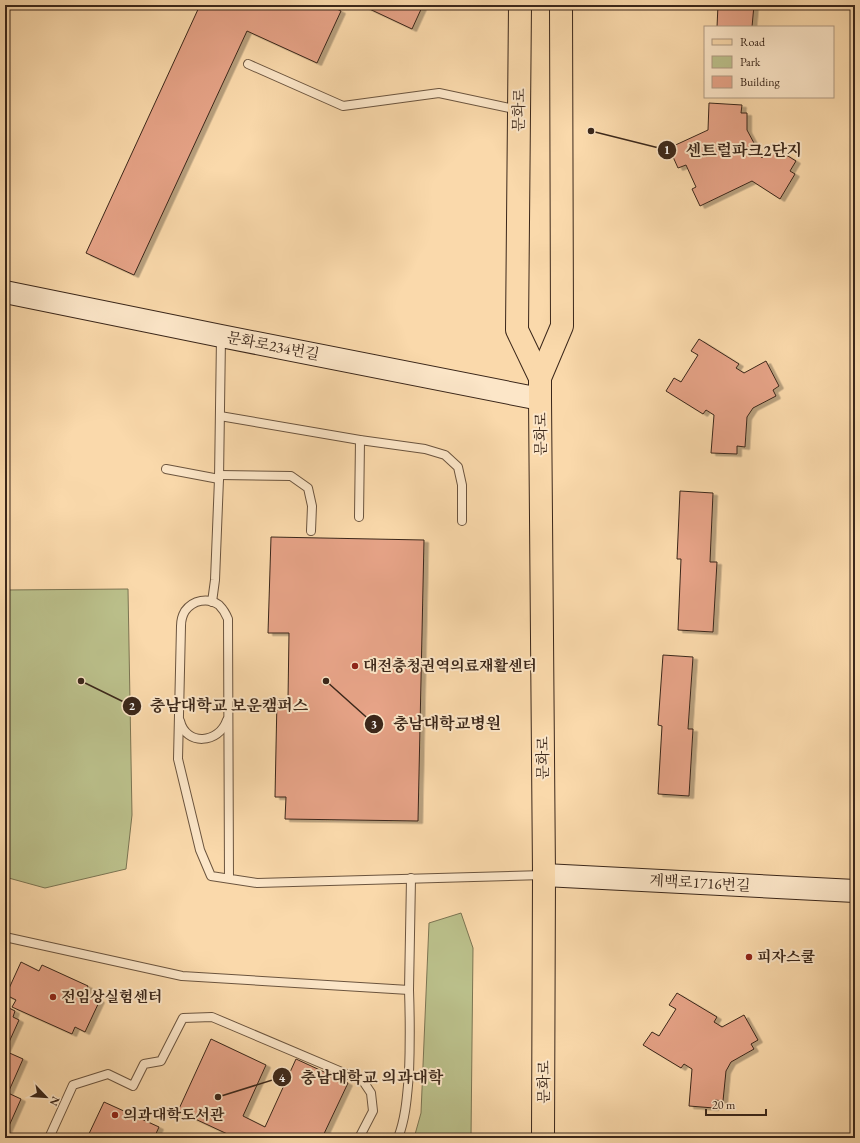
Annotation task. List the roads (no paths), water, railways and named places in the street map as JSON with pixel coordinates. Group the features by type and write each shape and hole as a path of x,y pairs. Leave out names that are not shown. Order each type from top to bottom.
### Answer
{"main road":[{"name":"문화로","path":"520,5 517,330 540,388"},
{"name":"문화로","path":"544,1138 544,875 540,388 562,326 561,5"},
{"name":"문화로234번길","path":"5,292 221,336 540,388"},
{"name":"계백로1716번길","path":"544,875 855,891"}],"lane":[{"path":"248,64 343,106 439,93 520,110"},
{"path":"212,602 215,580 219,477 221,336"},
{"path":"220,416 360,440 425,449 444,455 458,467 462,486 462,521"},
{"path":"359,517 360,440"},
{"path":"166,469 219,477 291,476 308,488 312,506 311,531"},
{"path":"229,878 228,618 219,605 204,601 197,602 190,606 185,611 182,618 178,759 200,850 210,876 257,882 544,875"},
{"path":"180,718 181,726 186,732 200,739 215,736 221,731 228,716"},
{"path":"398,1138 403,1125 407,1100 410,1049 409,990 411,878"},
{"path":"5,937 182,976 409,990"},
{"path":"49,1138 73,1085 108,1074 134,1086 144,1064 161,1061 183,1018 212,1017 362,1081 372,1093 373,1111 359,1138"}],"place":[{"name":"센트럴파크2단지","path":"591,131"},
{"name":"대전충청권역의료재활센터","path":"355,666"},
{"name":"충남대학교 보운캠퍼스","path":"81,681"},
{"name":"충남대학교병원","path":"326,681"},
{"name":"피자스쿨","path":"749,957"},
{"name":"전임상실험센터","path":"53,997"},
{"name":"충남대학교 의과대학","path":"218,1097"},
{"name":"의과대학도서관","path":"115,1115"}]}
